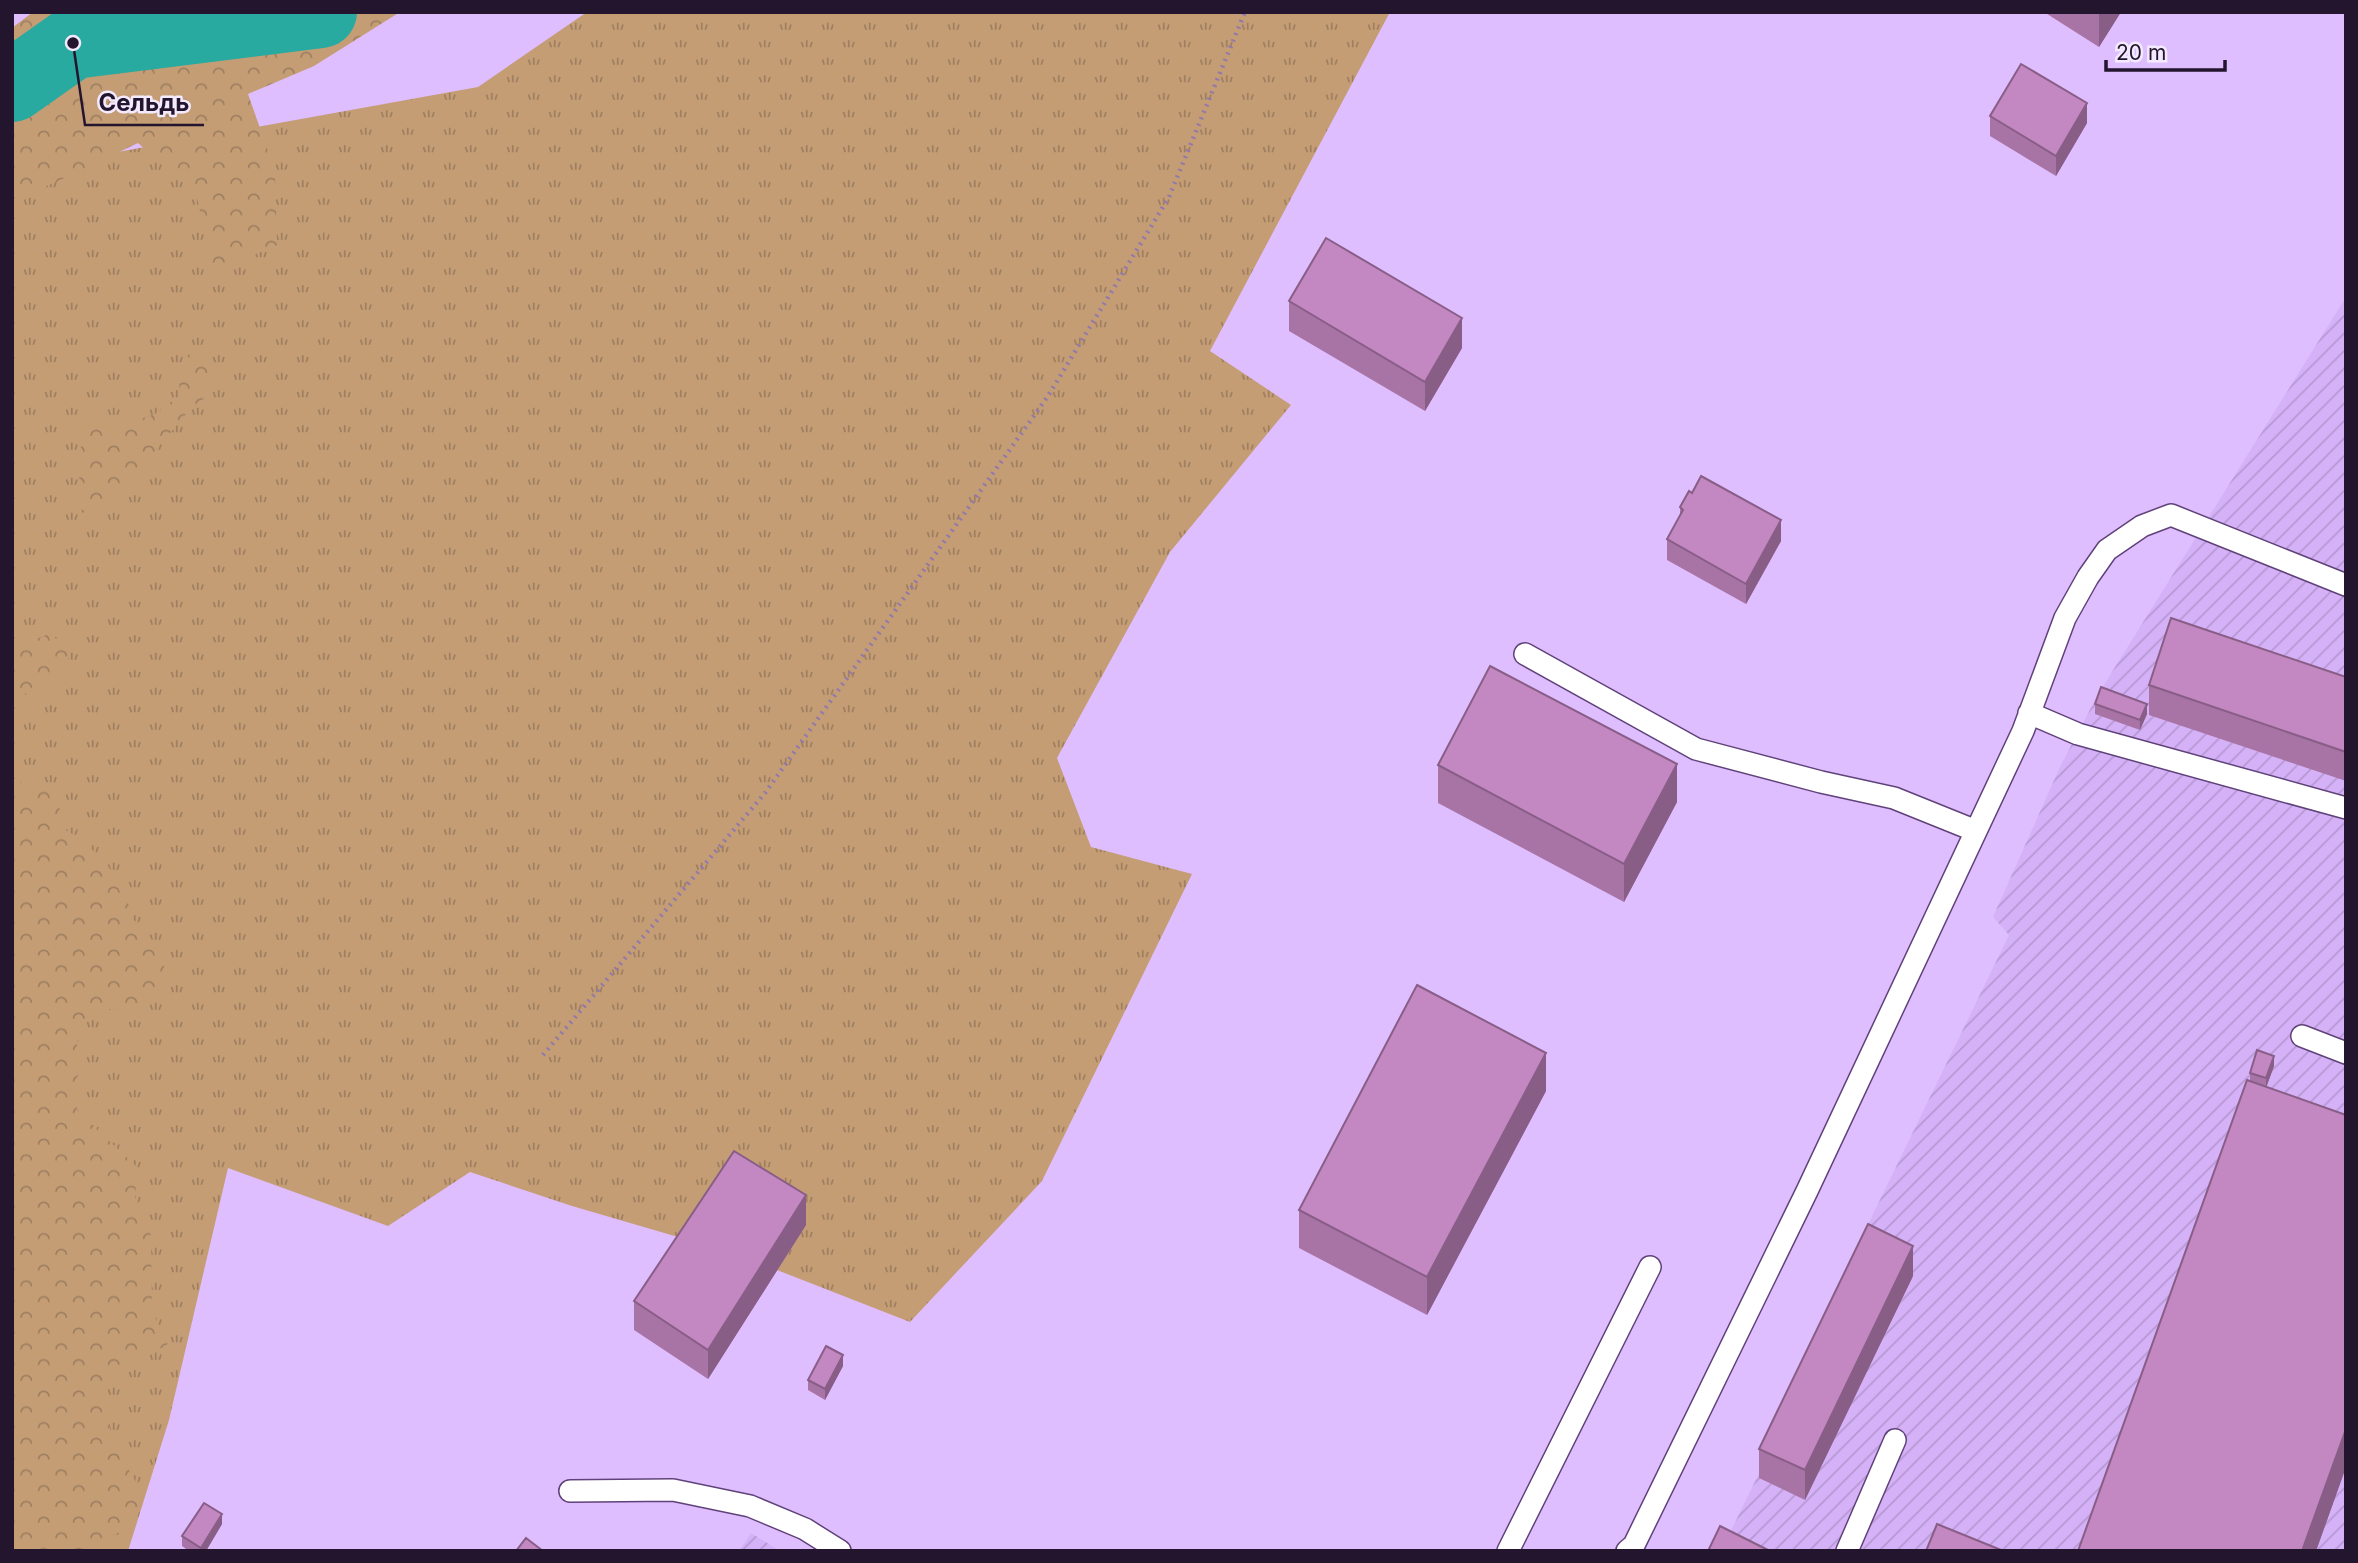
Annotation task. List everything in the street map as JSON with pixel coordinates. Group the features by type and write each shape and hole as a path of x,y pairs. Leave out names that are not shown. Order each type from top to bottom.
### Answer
{"lane":[{"path":"1627,1551 1634,1545 1807,1191 1976,831 2029,713 2065,618 2088,576 2107,550 2142,526 2171,515 2346,585"},
{"path":"1525,654 1696,749 1894,798 1976,831"},
{"path":"2029,713 2078,734 2346,808"},
{"path":"2302,1036 2346,1053"},
{"path":"1508,1551 1650,1267"},
{"path":"1847,1551 1895,1440"},
{"path":"570,1491 673,1490 750,1506 805,1529 840,1551"}],"path":[{"path":"543,1055 765,793 1048,397 1169,197 1245,12"}],"shaded area":[{"path":"2346,297 2346,1551 1721,1551 1866,1254 1856,1249 2009,935 1993,917 2060,767 2097,696"},
{"path":"751,1533 780,1551 739,1551"}],"green space":[{"path":"33,12 400,12 314,66 248,94 275,171 277,245 214,272 196,194 138,143 12,200 12,28"},
{"path":"587,12 1390,12 1210,351 1291,405 1170,552 1057,758 1091,847 1192,874 1042,1181 910,1322 736,1254 572,1206 470,1172 388,1226 228,1168 169,1420 128,1551 12,1551 12,171 478,87"},
{"path":"189,354 203,354 204,364 216,374 208,396 193,406 137,472 105,495 95,508 82,513 78,463 85,426 101,421 107,436 119,426 155,414 179,396 180,364"},
{"path":"49,634 69,647 68,672 45,694 28,696 12,681 12,645 23,644"},
{"path":"12,781 39,784 60,805 58,826 80,838 106,863 124,890 133,919 153,941 164,965 165,993 146,1008 116,1010 93,1007 77,1039 77,1111 137,1167 135,1197 151,1235 152,1311 168,1344 138,1362 104,1367 111,1440 142,1492 136,1525 106,1538 103,1551 12,1551"}],"building":[{"path":"2021,64 2087,103 2056,156 1990,116"},
{"path":"1326,238 1462,318 1425,382 1289,301"},
{"path":"1701,476 1781,520 1746,584 1667,539 1683,510 1680,507"},
{"path":"2171,618 2346,677 2346,752 2149,685"},
{"path":"1490,666 1677,764 1624,864 1438,765"},
{"path":"2101,687 2147,704 2140,720 2095,704"},
{"path":"1417,985 1546,1053 1427,1277 1299,1210"},
{"path":"2257,1050 2274,1056 2266,1078 2250,1073"},
{"path":"2247,1080 2346,1115 2346,1429 2302,1551 2078,1551"},
{"path":"734,1151 806,1195 708,1350 634,1301"},
{"path":"1868,1224 1913,1246 1805,1470 1759,1449"},
{"path":"826,1346 843,1355 825,1389 808,1380"},
{"path":"204,1503 222,1514 201,1548 182,1536"},
{"path":"1937,1524 2001,1550 2001,1551 1926,1551"},
{"path":"1720,1526 1770,1551 1708,1551"},
{"path":"526,1538 543,1551 516,1551"}],"waterway":[{"path":"12,86 73,43 321,12"}],"place":[{"name":"Сельдь","path":"73,43"}]}
